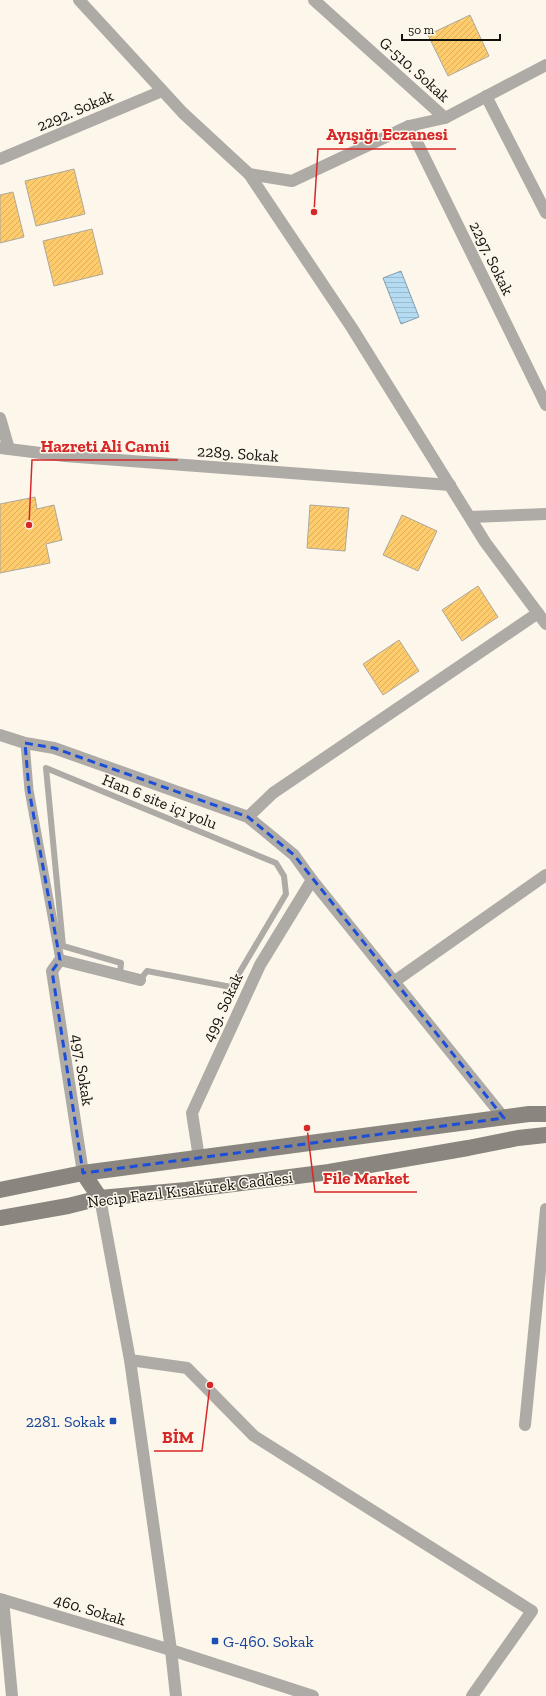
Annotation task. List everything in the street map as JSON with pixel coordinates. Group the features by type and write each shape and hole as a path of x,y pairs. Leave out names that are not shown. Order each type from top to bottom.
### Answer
{"main road":[{"name":"Necip Fazıl Kısakürek Caddesi","path":"0,1190 83,1173 529,1114 546,1114"},
{"path":"504,1118 518,1138"},
{"name":"Necip Fazıl Kısakürek Caddesi","path":"0,1218 68,1206 100,1198 190,1189 329,1172 518,1138 546,1135"},
{"path":"83,1173 100,1198"}],"street":[{"path":"79,0 183,113 249,174 352,328 485,542 546,624"},
{"name":"G-510. Sokak","path":"314,0 445,118 546,65"},
{"name":"2292. Sokak","path":"0,159 162,90"},
{"path":"486,96 546,212"},
{"path":"249,174 292,181 409,126 445,118"},
{"name":"2297. Sokak","path":"409,126 546,405"},
{"path":"0,418 4,449"},
{"name":"2289. Sokak","path":"4,449 65,456 450,485"},
{"path":"470,517 546,514"},
{"path":"248,817 273,793 538,614"},
{"path":"0,735 25,743 54,748 248,817 294,855 312,880 504,1118"},
{"path":"25,743 29,790 60,960 140,980"},
{"path":"395,981 546,875"},
{"name":"499. Sokak","path":"199,1158 192,1113 260,965 312,880"},
{"name":"497. Sokak","path":"60,960 52,971 83,1173"},
{"path":"100,1198 130,1360 171,1650 176,1696"},
{"path":"525,1425 546,1209"},
{"path":"130,1360 187,1368 254,1436 532,1611 472,1696"},
{"path":"1,1599 12,1696"},
{"name":"460. Sokak","path":"1,1599 171,1650 313,1696"}],"lane":[{"name":"Han 6 site içi yolu","path":"120,975 121,962 63,946 46,768 276,863 284,876 286,894 231,987 148,971 140,980"}],"highlighted area":[{"path":"25,743 54,748 248,817 294,855 504,1118 83,1173 52,971 60,960 29,790"}],"water":[{"path":"401,271 419,317 401,324 383,278"}],"building":[{"path":"470,15 489,56 448,76 428,35"},
{"path":"74,169 85,214 36,226 25,181"},
{"path":"13,192 24,237 0,243 0,195"},
{"path":"92,229 103,274 54,286 43,241"},
{"path":"35,497 37,509 54,505 62,540 46,544 50,563 0,573 0,504"},
{"path":"310,505 349,508 345,551 307,548"},
{"path":"402,515 437,531 418,571 383,555"},
{"path":"478,586 498,617 462,641 442,610"},
{"path":"399,640 419,671 383,695 363,664"}],"place":[{"name":"Ayışığı Eczanesi","path":"314,212"},
{"name":"Hazreti Ali Camii","path":"29,525"},
{"name":"File Market","path":"307,1128"},
{"name":"BİM","path":"210,1385"},
{"name":"2281. Sokak","path":"113,1421"},
{"name":"G-460. Sokak","path":"215,1641"}]}
